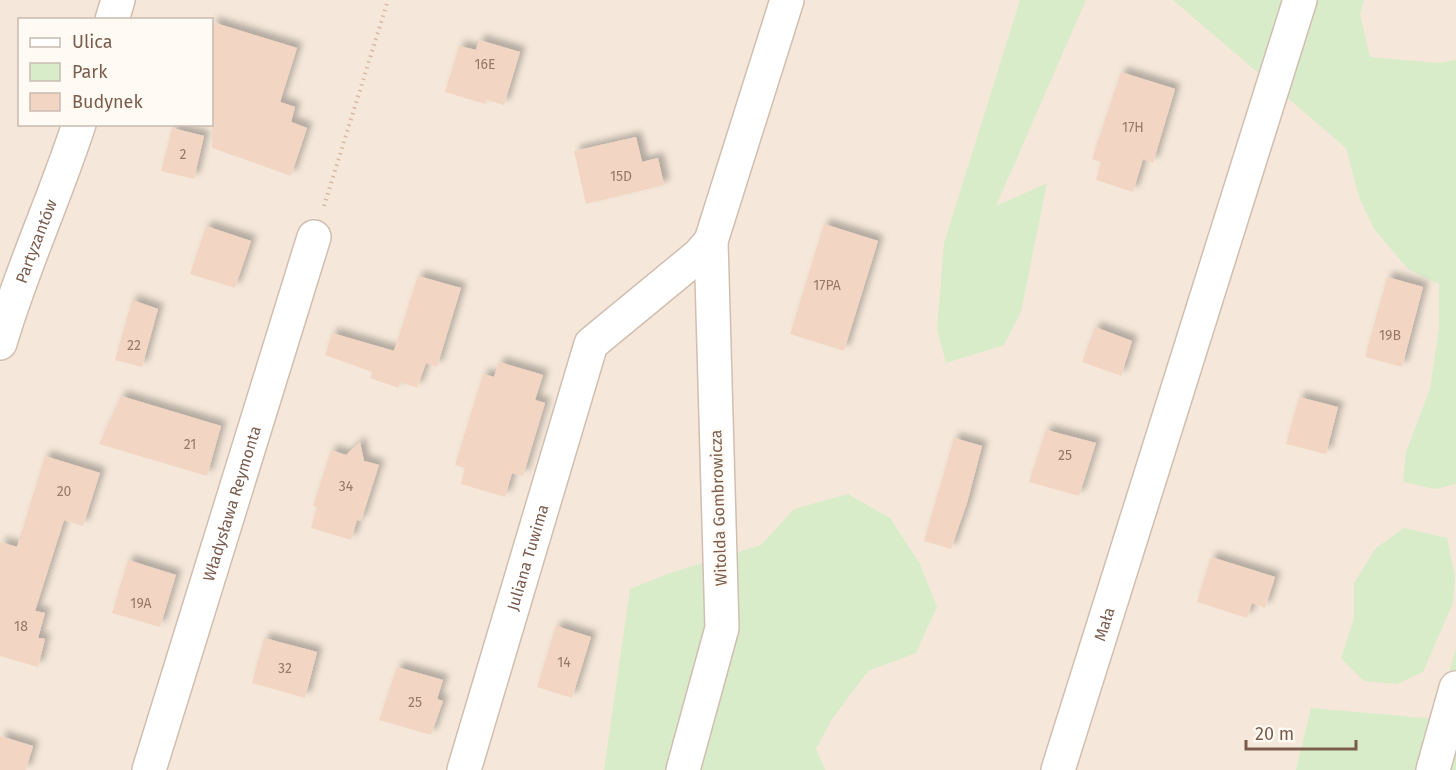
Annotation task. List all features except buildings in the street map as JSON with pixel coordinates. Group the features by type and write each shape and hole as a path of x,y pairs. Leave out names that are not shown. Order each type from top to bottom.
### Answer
{"street":[{"path":"113,18 118,0"},
{"path":"711,241 787,0"},
{"name":"Mała","path":"1058,770 1300,0"},
{"name":"Partyzantów","path":"0,343 18,283 62,176 78,126"},
{"name":"Władysława Reymonta","path":"149,770 315,237"},
{"name":"Juliana Tuwima","path":"464,770 591,344 699,255 711,241"},
{"name":"Witolda Gombrowicza","path":"683,770 722,628 711,241"},
{"path":"1437,757 1456,688"}],"path":[{"path":"315,237 388,0"}],"shaded area":[{"path":"0,0 1456,0 1456,770 0,770"}],"green space":[{"path":"1020,0 1086,0 996,206 1047,183 1021,312 1004,345 946,363 937,329 944,243"},
{"path":"1173,0 1364,0 1360,15 1370,57 1438,63 1456,60 1456,484 1435,489 1403,482 1406,452 1430,389 1439,328 1439,284 1408,269 1374,229 1359,197 1346,148"},
{"path":"848,494 890,518 920,564 937,607 916,653 868,671 832,719 816,749 825,770 604,770 630,589 667,574 761,545 794,509"},
{"path":"1404,528 1447,538 1455,576 1453,603 1423,672 1397,684 1364,681 1341,658 1354,618 1354,583 1376,548"},
{"path":"1456,648 1456,770 1296,770 1311,708 1436,719"}]}
